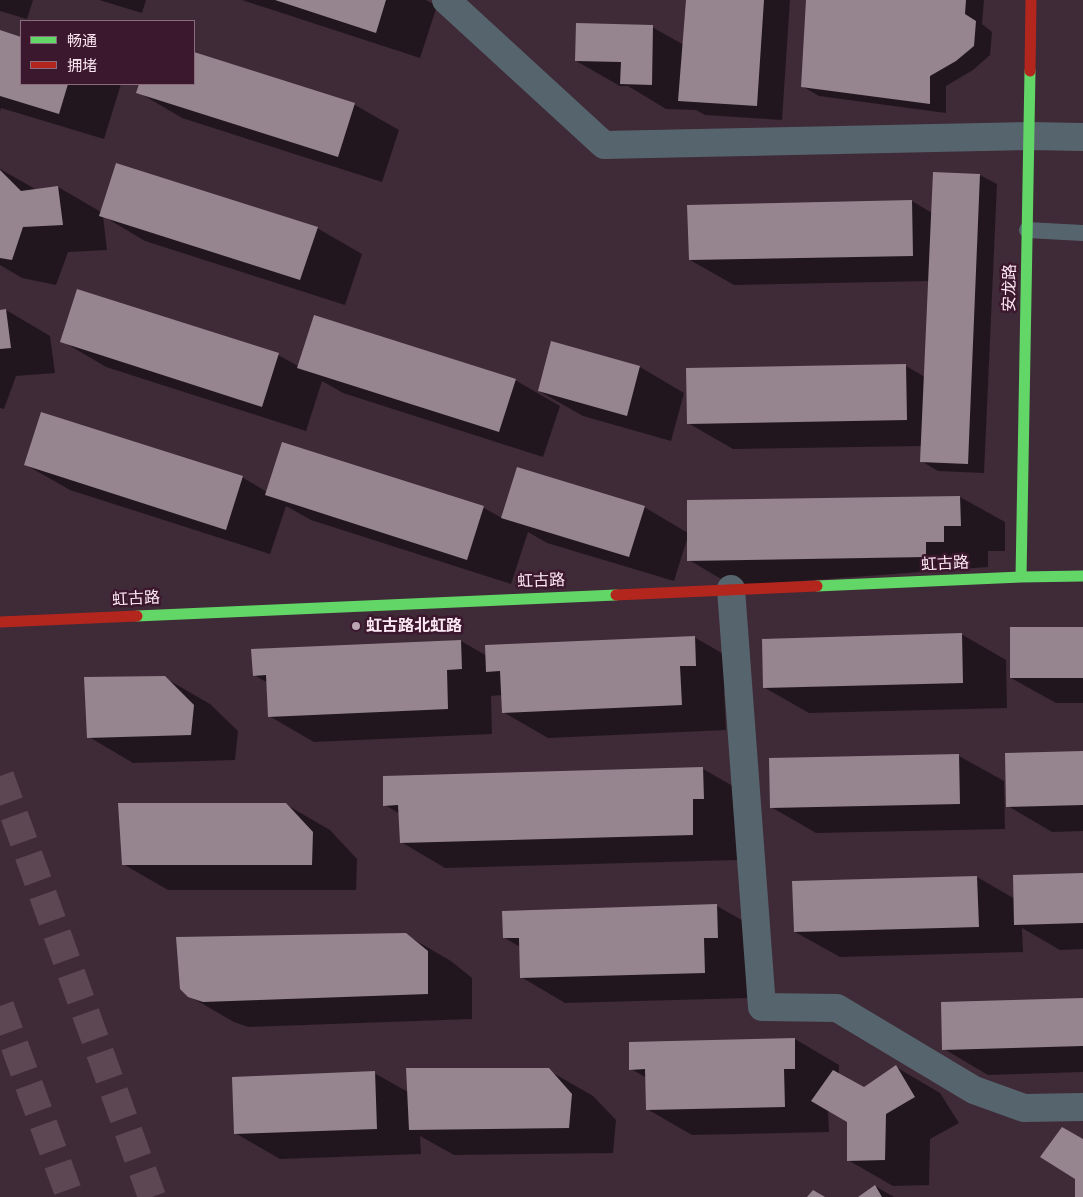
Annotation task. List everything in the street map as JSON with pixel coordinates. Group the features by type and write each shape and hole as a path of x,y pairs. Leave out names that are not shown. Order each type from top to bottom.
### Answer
{"street":[{"path":"446,0 604,145 1029,136 1083,137"},
{"name":"安龙路","path":"1021,576 1031,0"},
{"name":"虹古路","path":"0,622 1021,576 1083,576"},
{"path":"731,589 762,1007 837,1008 974,1090 1024,1108 1083,1107"}],"lane":[{"path":"1027,230 1083,233"}],"building":[{"path":"275,0 386,0 376,33"},
{"path":"686,0 764,0 757,106 678,101"},
{"path":"806,0 966,0 965,14 976,21 974,46 956,61 930,76 930,104 801,87"},
{"path":"576,23 653,25 652,85 620,84 621,62 575,61"},
{"path":"0,30 20,37 20,85 68,85 59,114 0,96"},
{"path":"195,52 355,103 338,157 136,93 139,85 195,85"},
{"path":"116,163 318,227 300,280 99,216"},
{"path":"0,170 21,191 58,186 63,225 23,227 12,260 0,258"},
{"path":"933,172 980,174 968,464 920,462"},
{"path":"912,200 913,256 689,260 687,205"},
{"path":"77,289 279,353 262,407 60,342"},
{"path":"6,309 11,348 0,349 0,310"},
{"path":"314,315 516,379 499,432 297,368"},
{"path":"551,341 640,366 627,416 538,391"},
{"path":"906,364 907,420 687,424 686,368"},
{"path":"41,412 243,476 226,530 24,465"},
{"path":"282,442 484,506 467,560 265,495"},
{"path":"517,467 645,506 629,557 501,518"},
{"path":"960,496 961,526 944,526 944,542 926,542 926,557 687,561 687,500"},
{"path":"1010,627 1083,627 1083,678 1010,678"},
{"path":"962,633 963,683 763,688 762,639"},
{"path":"695,636 696,666 680,666 682,705 502,713 500,671 486,672 485,645"},
{"path":"461,640 462,669 447,670 448,709 268,717 266,675 253,676 251,649"},
{"path":"165,676 194,705 191,735 87,738 84,677"},
{"path":"1083,751 1083,805 1006,807 1005,753"},
{"path":"959,754 960,804 770,808 769,758"},
{"path":"703,767 704,799 693,799 693,835 400,843 398,805 383,806 383,776"},
{"path":"118,803 286,803 313,832 312,865 122,865"},
{"path":"1083,873 1083,923 1014,925 1013,875"},
{"path":"977,876 979,927 794,932 792,881"},
{"path":"717,904 718,938 704,938 705,973 520,978 519,938 503,938 502,911"},
{"path":"406,933 428,951 428,994 203,1002 188,997 180,989 176,937"},
{"path":"1083,998 1083,1046 942,1050 941,1002"},
{"path":"795,1038 795,1069 784,1069 785,1107 646,1110 645,1069 629,1070 629,1042"},
{"path":"896,1065 915,1097 886,1114 885,1160 847,1161 847,1122 811,1101 833,1070 864,1087"},
{"path":"406,1068 549,1068 572,1094 569,1128 409,1130"},
{"path":"375,1071 377,1129 234,1134 232,1077"},
{"path":"1062,1127 1083,1139 1083,1197 1075,1197 1075,1179 1040,1157"},
{"path":"875,1185 882,1197 858,1197"},
{"path":"813,1190 825,1197 807,1197"}],"tunnel":[{"path":"0,776 152,1197"},
{"path":"0,1006 70,1197"}],"traffic: fast":[{"path":"1021,577 1030,71"},
{"path":"817,586 1083,576"},
{"path":"137,616 616,595"}],"traffic: jam":[{"path":"1030,71 1031,0"},
{"path":"616,595 817,586"},
{"path":"0,622 137,616"}],"place":[{"name":"虹古路北虹路","path":"356,626"}]}
